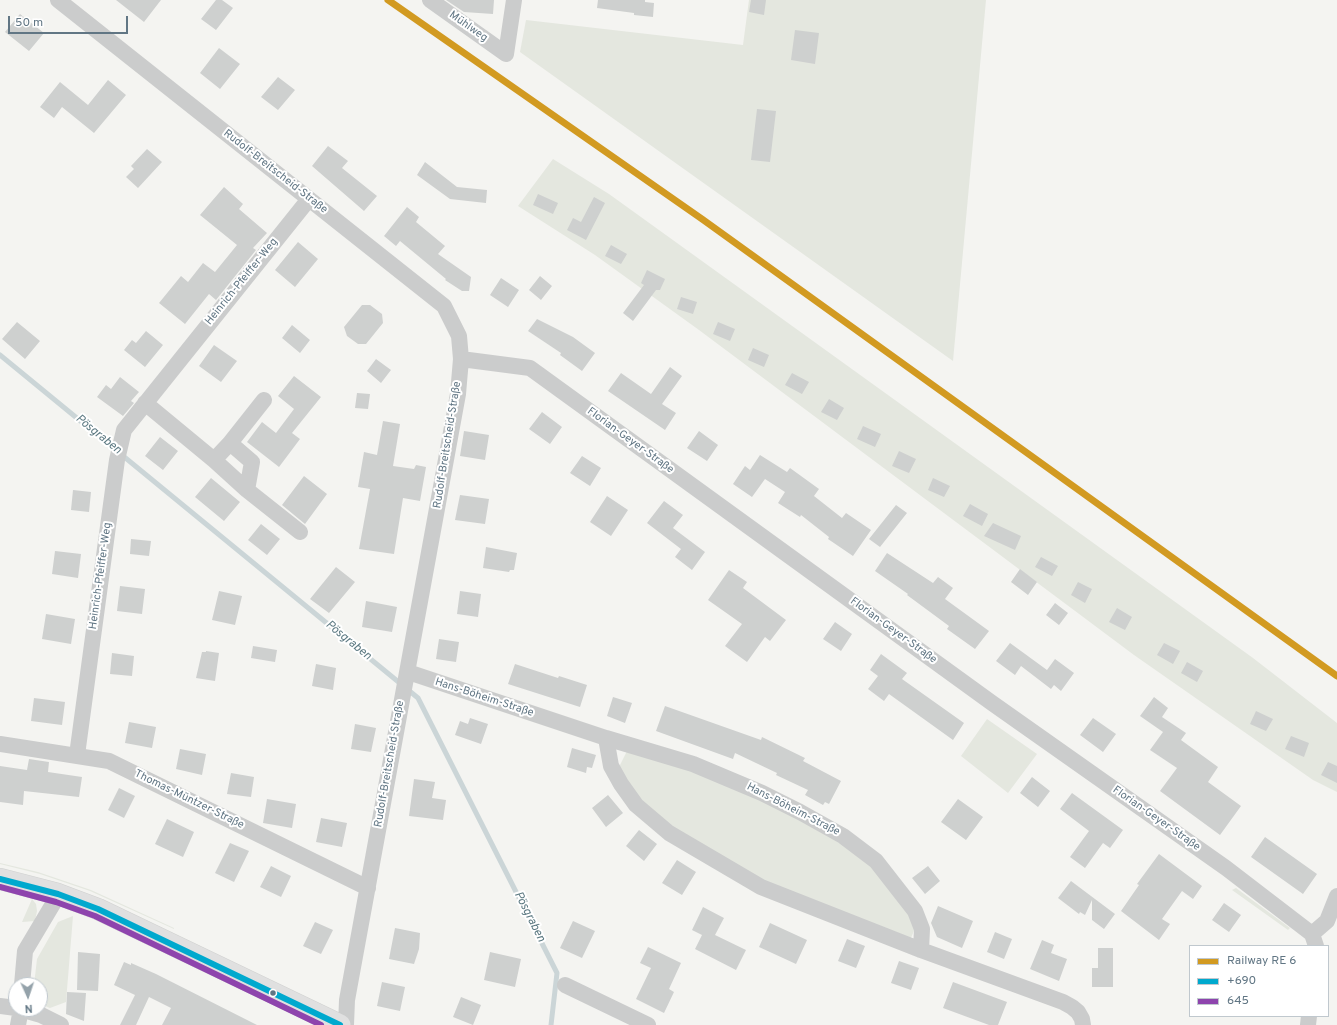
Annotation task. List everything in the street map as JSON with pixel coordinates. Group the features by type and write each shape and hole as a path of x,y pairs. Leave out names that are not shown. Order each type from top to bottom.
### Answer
{"main road":[{"path":"0,879 58,894 98,909 144,929 340,1025"}],"street":[{"name":"Rudolf-Breitscheid-Straße","path":"58,0 444,306 460,336 461,359 458,394 347,1000 346,1025"},
{"name":"Mühlweg","path":"430,0 506,54 514,0"},
{"name":"Heinrich-Pfeiffer-Weg","path":"76,755 119,450 124,430 309,199"},
{"name":"Florian-Geyer-Straße","path":"461,359 530,368 1005,713 1226,868 1314,940 1327,921 1337,896"},
{"path":"214,460 230,443 264,400"},
{"path":"145,403 214,460 247,490 300,532"},
{"path":"230,443 252,462 247,490"},
{"name":"Hans-Böheim-Straße","path":"405,683 606,738 693,764 755,790 800,812 843,836 876,861 915,911 922,929 921,950"},
{"path":"606,738 611,766 621,784 636,804 669,833 761,887 921,950 1063,1002 1078,1012 1082,1019 1083,1025"},
{"name":"Thomas-Müntzer-Straße","path":"0,744 110,761 368,888"},
{"path":"23,977 25,951 58,894"},
{"path":"565,985 648,1025"},
{"path":"45,1017 61,1025"}],"shaded area":[{"path":"749,0 986,0 953,361 520,52 526,20 743,45"},
{"path":"553,159 609,194 1253,658 1337,723 1337,792 1313,780 1134,655 699,330 595,255 518,206"},
{"path":"987,719 1037,754 1008,793 961,756"},
{"path":"627,751 692,769 799,815 872,865 900,897 915,928 911,938 765,882 674,831 644,804 618,769"},
{"path":"0,863 38,872 91,890 174,929 90,891 40,874"},
{"path":"1236,888 1290,928 1288,930 1232,890"},
{"path":"32,899 36,904 37,911 35,921 22,922"},
{"path":"73,916 66,1002 50,1008 48,1007 48,977 35,977 37,959 58,922"}],"building":[{"path":"116,0 161,0 144,22"},
{"path":"216,0 222,0 233,8 216,30 201,19"},
{"path":"446,0 494,0 493,14 464,12"},
{"path":"598,0 645,0 645,2 654,3 653,17 597,8"},
{"path":"751,0 766,0 764,15 749,12"},
{"path":"20,14 44,33 29,51 5,32"},
{"path":"795,30 819,33 815,64 791,60"},
{"path":"219,48 240,64 220,89 200,73"},
{"path":"278,77 295,90 278,110 261,97"},
{"path":"108,80 126,95 94,133 62,107 54,118 40,107 60,82 88,105"},
{"path":"757,109 776,111 770,162 751,160"},
{"path":"328,146 348,161 342,168 377,196 364,211 312,166"},
{"path":"147,149 162,162 138,188 126,177 134,169 131,166"},
{"path":"425,162 457,187 487,190 486,203 450,199 417,175"},
{"path":"224,187 243,204 239,209 267,233 253,248 256,250 216,300 209,294 185,324 159,303 181,276 188,282 203,263 215,272 237,245 200,215"},
{"path":"538,194 558,203 553,214 533,205"},
{"path":"594,197 605,203 586,240 567,230 573,218 581,222"},
{"path":"407,207 419,217 416,222 445,246 438,254 471,277 469,291 462,291 445,280 446,279 400,241 396,246 384,236"},
{"path":"298,242 318,259 295,287 275,270"},
{"path":"611,245 627,254 621,264 605,256"},
{"path":"647,270 665,279 660,290 656,290 633,321 623,313 644,285 641,283"},
{"path":"540,276 552,286 541,300 529,290"},
{"path":"501,278 519,290 508,307 490,295"},
{"path":"681,297 697,302 693,314 677,309"},
{"path":"362,305 370,305 382,314 383,323 366,344 358,344 347,336 344,327"},
{"path":"537,319 573,337 595,353 582,371 560,355 561,353 528,331"},
{"path":"17,322 40,341 25,359 2,339"},
{"path":"718,322 735,329 730,341 713,334"},
{"path":"292,325 310,340 300,353 282,338"},
{"path":"146,331 163,345 145,367 124,350 132,340 136,343"},
{"path":"214,345 237,361 221,382 199,366"},
{"path":"753,348 769,355 764,367 748,360"},
{"path":"376,359 391,370 381,383 367,371"},
{"path":"670,367 682,376 662,404 676,413 665,430 608,391 621,373 651,394"},
{"path":"792,373 809,382 802,394 785,385"},
{"path":"294,376 321,397 292,433 300,439 279,467 247,442 262,422 276,433 294,409 278,396"},
{"path":"120,377 139,392 131,401 134,403 123,416 97,397 106,385 111,389"},
{"path":"357,393 370,394 368,409 355,408"},
{"path":"829,399 844,408 837,420 821,412"},
{"path":"542,412 562,427 550,444 529,429"},
{"path":"383,421 400,424 393,466 414,469 416,465 426,467 420,501 403,498 394,554 359,549 370,489 358,487 364,452 377,455"},
{"path":"863,426 881,434 875,447 857,439"},
{"path":"464,431 489,435 485,460 460,456"},
{"path":"699,431 718,445 707,461 687,448"},
{"path":"160,437 178,451 163,470 145,456"},
{"path":"899,451 916,459 909,473 892,466"},
{"path":"760,455 787,472 790,468 819,489 814,496 842,518 846,513 871,530 853,556 828,539 829,537 801,515 800,517 778,503 785,492 765,479 752,497 733,484 745,466 750,470"},
{"path":"582,456 601,468 590,486 570,473"},
{"path":"304,476 327,494 305,524 282,505"},
{"path":"211,478 240,502 224,521 195,497"},
{"path":"933,478 950,486 944,497 928,490"},
{"path":"73,490 91,492 89,512 71,510"},
{"path":"460,495 489,499 485,524 455,520"},
{"path":"607,496 628,510 611,536 590,522"},
{"path":"664,501 683,515 673,528 705,552 692,570 675,557 681,549 647,523"},
{"path":"970,504 988,514 982,526 963,516"},
{"path":"896,505 907,513 880,547 869,539"},
{"path":"993,523 1021,536 1015,550 984,536"},
{"path":"261,524 280,539 267,555 248,540"},
{"path":"131,539 151,541 149,556 130,554"},
{"path":"486,547 517,553 514,570 510,570 509,572 483,568"},
{"path":"55,551 81,554 78,578 52,574"},
{"path":"887,553 933,583 938,577 953,588 945,599 989,631 975,649 947,629 949,626 907,595 908,594 875,571"},
{"path":"1041,557 1058,566 1052,576 1035,567"},
{"path":"336,567 355,582 329,613 310,599"},
{"path":"1020,569 1037,582 1028,595 1011,582"},
{"path":"729,570 747,582 743,588 786,620 770,641 765,637 747,662 725,646 742,624 708,600"},
{"path":"1078,582 1092,589 1085,603 1071,595"},
{"path":"120,586 145,589 142,614 117,611"},
{"path":"219,591 242,596 235,625 212,620"},
{"path":"460,591 481,594 478,617 457,614"},
{"path":"366,601 397,607 392,632 362,627"},
{"path":"1055,603 1068,613 1059,625 1046,615"},
{"path":"1117,608 1132,617 1125,630 1109,622"},
{"path":"46,614 75,619 71,644 42,639"},
{"path":"835,622 852,634 841,651 823,639"},
{"path":"439,639 459,642 456,662 436,659"},
{"path":"1010,643 1047,670 1055,659 1074,673 1061,691 1054,685 1051,689 1021,666 1015,675 996,661"},
{"path":"1164,643 1180,651 1173,664 1157,655"},
{"path":"253,646 277,650 275,662 251,658"},
{"path":"206,651 219,653 215,681 196,678 202,652"},
{"path":"112,653 134,656 132,676 110,674"},
{"path":"881,654 907,673 902,679 964,723 953,740 889,694 884,701 868,689 878,676 870,670"},
{"path":"1187,662 1203,671 1197,682 1181,673"},
{"path":"316,664 336,668 333,690 312,686"},
{"path":"515,664 558,678 559,676 587,685 580,707 508,684"},
{"path":"613,697 632,703 625,723 607,716"},
{"path":"1154,697 1168,708 1162,717 1186,733 1181,740 1218,767 1208,782 1241,806 1220,835 1160,791 1177,768 1150,750 1163,732 1140,716"},
{"path":"34,698 65,702 62,725 31,721"},
{"path":"665,706 761,740 762,737 805,758 803,761 841,781 829,804 825,802 823,805 805,795 808,790 735,753 733,759 656,731"},
{"path":"1256,711 1273,719 1266,731 1250,724"},
{"path":"470,718 488,724 481,744 455,735 460,721 468,724"},
{"path":"1093,718 1116,734 1103,752 1080,735"},
{"path":"129,722 156,727 152,748 125,743"},
{"path":"355,724 376,728 371,752 351,749"},
{"path":"1291,736 1309,743 1304,757 1285,749"},
{"path":"572,748 596,755 592,768 587,767 586,773 567,767"},
{"path":"180,749 206,754 202,775 176,769"},
{"path":"29,759 49,762 48,772 82,777 79,797 24,791 23,805 0,802 0,766 27,770"},
{"path":"1328,762 1337,766 1337,783 1321,775"},
{"path":"231,773 254,777 251,797 227,794"},
{"path":"1032,777 1050,791 1038,807 1020,793"},
{"path":"414,779 435,782 432,798 446,800 443,820 409,816"},
{"path":"119,788 135,796 124,818 108,810"},
{"path":"1072,793 1123,830 1110,848 1103,843 1085,868 1070,857 1089,831 1060,809"},
{"path":"608,795 623,813 606,827 592,808"},
{"path":"267,799 296,804 292,828 263,823"},
{"path":"958,799 983,817 966,840 941,822"},
{"path":"321,818 347,823 342,847 316,842"},
{"path":"167,819 194,832 183,857 155,844"},
{"path":"639,830 657,844 644,861 626,846"},
{"path":"1265,837 1317,874 1303,894 1251,857"},
{"path":"230,843 249,851 234,882 215,873"},
{"path":"1159,854 1202,886 1193,899 1182,891 1162,919 1170,924 1159,940 1121,911 1139,885 1137,884"},
{"path":"677,860 696,872 682,895 662,883"},
{"path":"271,866 291,876 281,897 260,887"},
{"path":"928,866 940,881 925,894 912,878"},
{"path":"1071,881 1115,914 1104,929 1092,920 1092,900 1085,915 1080,912 1079,914 1058,898"},
{"path":"1224,903 1241,915 1229,932 1212,920"},
{"path":"938,906 973,921 962,948 937,937 931,923"},
{"path":"703,907 724,918 715,935 746,950 736,970 695,949 702,935 692,930"},
{"path":"573,921 595,931 582,958 560,948"},
{"path":"315,922 333,930 321,954 303,946"},
{"path":"770,923 807,940 796,964 759,947"},
{"path":"395,928 420,933 419,949 414,964 389,959"},
{"path":"995,932 1012,939 1004,959 987,952"},
{"path":"847,939 865,946 856,968 838,961"},
{"path":"1042,940 1054,945 1051,953 1067,959 1059,981 1030,969"},
{"path":"648,947 681,963 669,989 674,992 664,1013 636,999 651,968 640,963"},
{"path":"1098,948 1113,948 1113,987 1092,987 1092,968 1098,968"},
{"path":"78,952 100,954 98,991 77,990"},
{"path":"490,952 521,959 515,987 484,980"},
{"path":"899,961 919,968 911,990 891,983"},
{"path":"124,962 131,965 131,963 156,974 257,1025 162,1025 171,1008 149,997 136,1025 120,1025 135,995 114,985"},
{"path":"382,982 405,987 400,1011 377,1006"},
{"path":"953,982 1007,1002 998,1025 989,1025 943,1008"},
{"path":"67,992 86,993 84,1021 66,1014"},
{"path":"461,997 481,1005 473,1025 453,1017"}],"waterway":[{"name":"Pösgraben","path":"0,355 418,698 557,973 551,1025"}],"transit line":[{"path":"388,0 702,219 1337,676"},
{"name":"+690","path":"0,879 58,894 98,909 340,1025"},
{"name":"645","path":"0,887 56,902 95,916 321,1025"}]}
